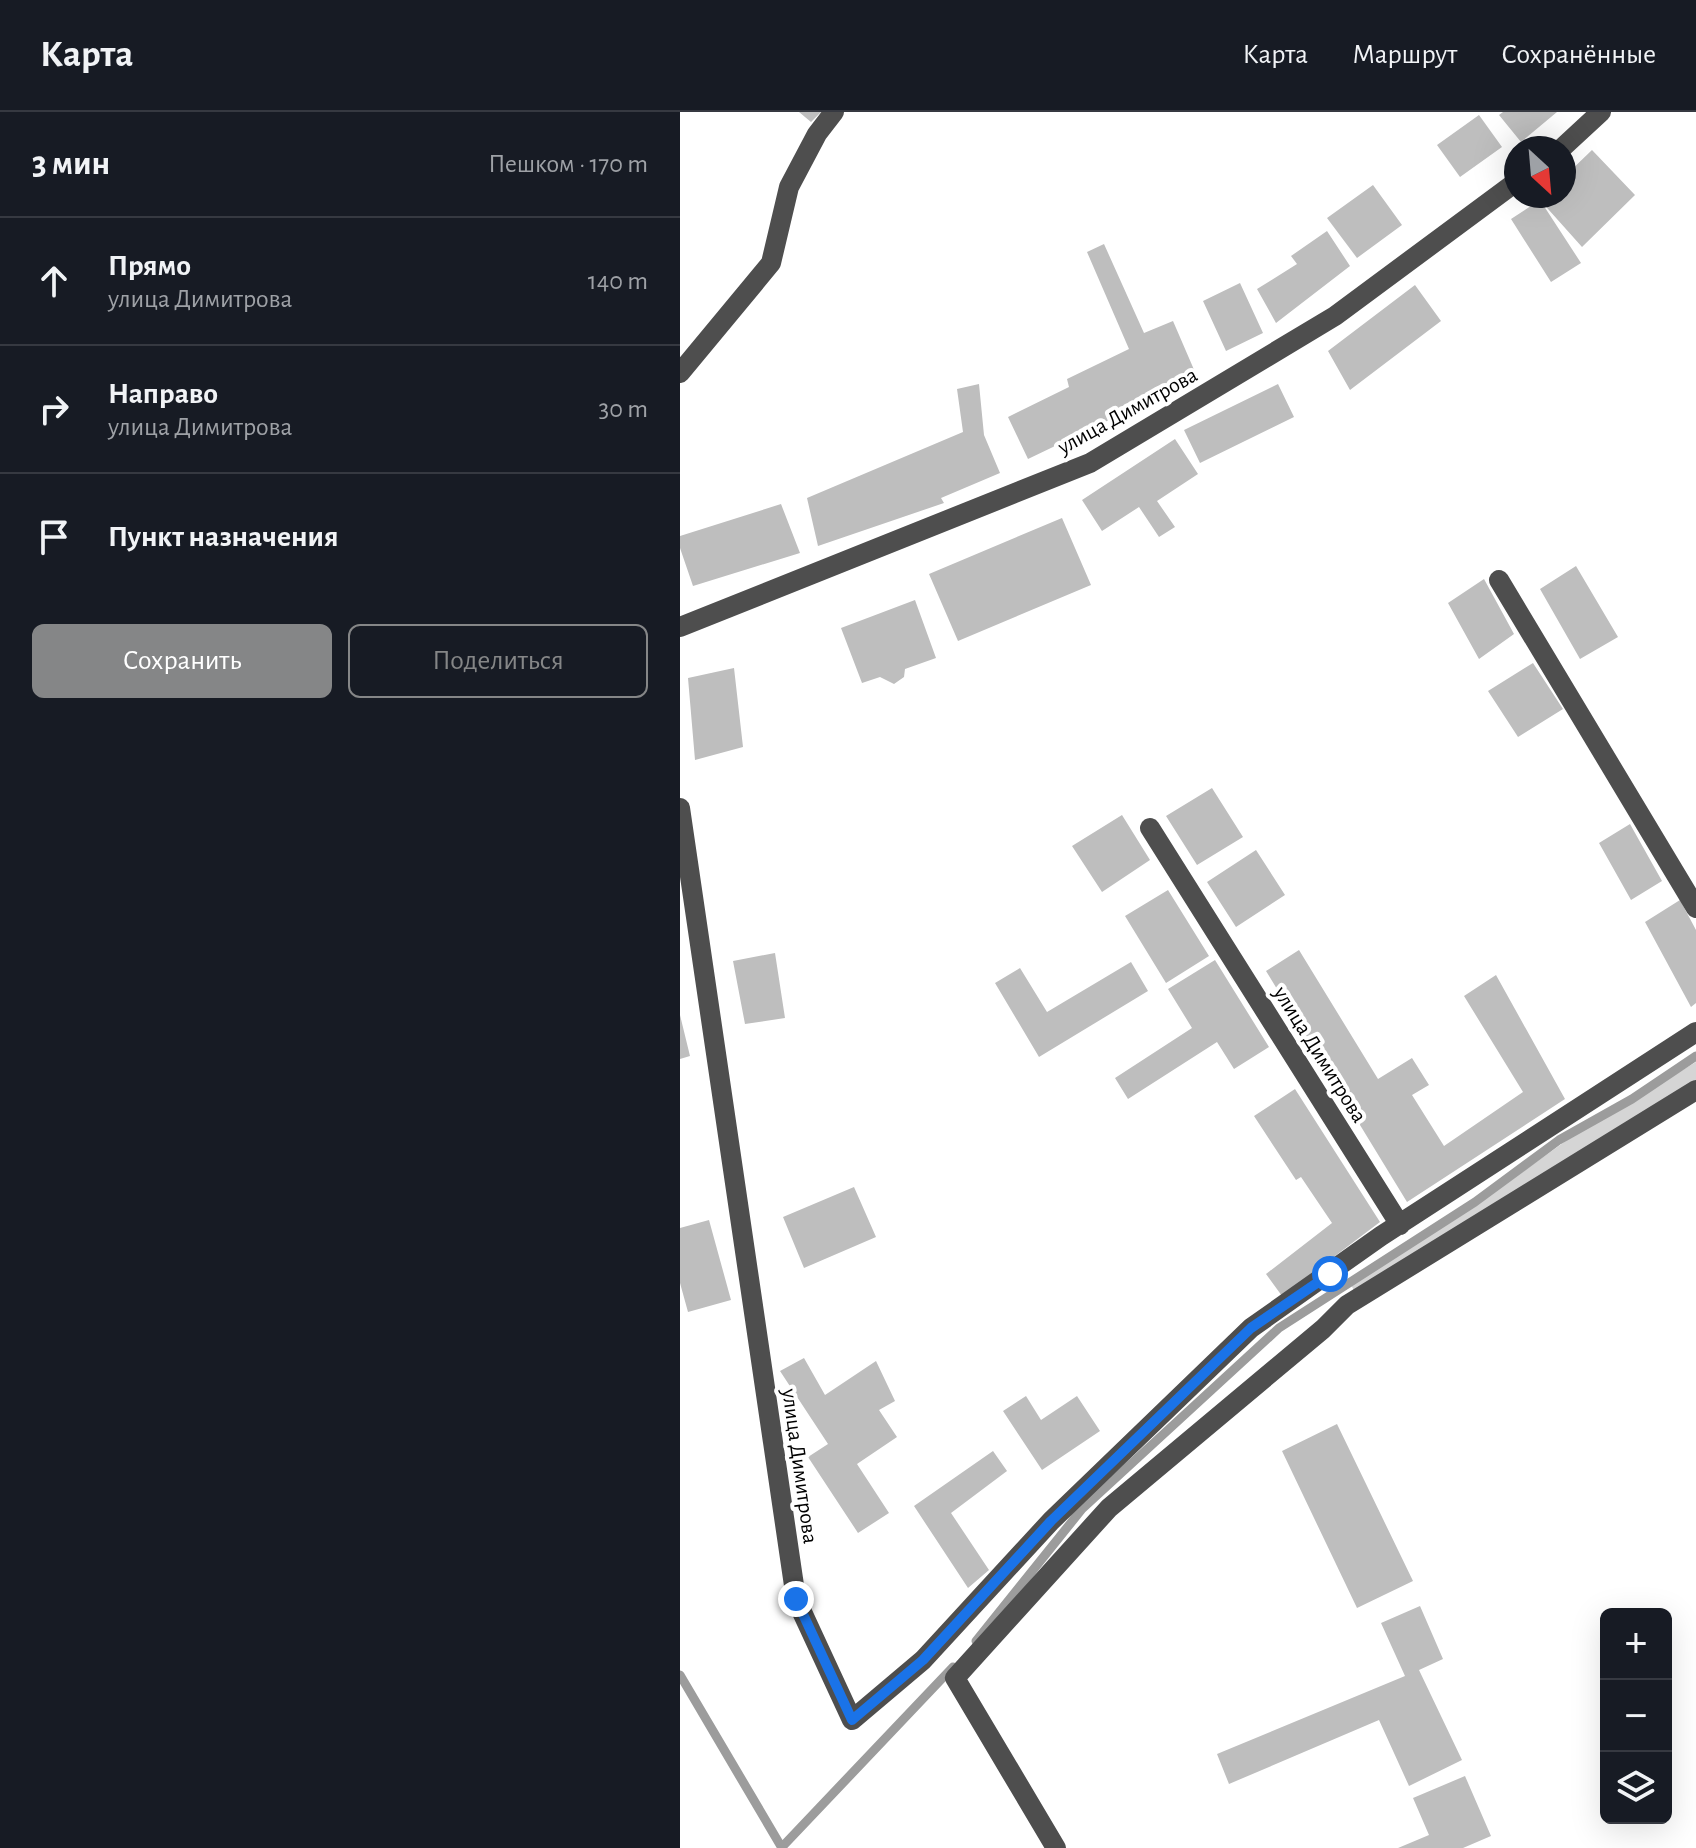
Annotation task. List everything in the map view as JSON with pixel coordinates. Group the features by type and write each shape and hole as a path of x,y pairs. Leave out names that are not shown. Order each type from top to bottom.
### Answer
{"street":[{"path":"680,373 771,263 789,187 817,134 834,112"},
{"path":"1575,136 1601,112"},
{"name":"улица Димитрова","path":"680,627 1090,463 1335,316 1504,191"},
{"path":"1499,580 1696,908"},
{"name":"улица Димитрова","path":"680,808 796,1599 852,1720 923,1660 1051,1521 1251,1328 1400,1225 1696,1032"},
{"name":"улица Димитрова","path":"1150,828 1400,1225"},
{"path":"1056,1848 955,1678 1109,1508 1323,1329 1347,1305 1696,1090"},
{"path":"1330,1274 1347,1305"}],"shaded area":[{"path":"1696,1062 1696,1084 1356,1294 1351,1285 1570,1138"}],"building":[{"path":"799,112 821,112 811,122"},
{"path":"1503,112 1557,112 1528,136 1516,136 1499,115"},
{"path":"1479,115 1502,147 1460,177 1437,145"},
{"path":"1592,150 1635,195 1582,247 1547,208 1576,208 1576,165"},
{"path":"1373,185 1402,225 1357,258 1327,218"},
{"path":"1528,208 1545,208 1581,263 1551,282 1511,219"},
{"path":"1327,231 1350,266 1276,323 1257,289 1297,264 1291,256"},
{"path":"1104,244 1144,333 1173,321 1195,372 1149,392 1153,399 1028,459 1008,417 1069,387 1067,379 1129,349 1087,252"},
{"path":"1240,283 1263,333 1226,351 1203,301"},
{"path":"1415,285 1441,321 1350,390 1328,351"},
{"path":"979,384 984,435 1000,473 941,498 944,503 818,546 807,498 963,432 957,389"},
{"path":"1278,384 1294,417 1200,463 1184,430"},
{"path":"1175,439 1198,474 1157,501 1175,527 1159,537 1139,507 1102,531 1082,500"},
{"path":"781,504 800,553 693,586 680,548 680,536"},
{"path":"1062,518 1091,585 958,641 929,574"},
{"path":"1576,566 1618,637 1580,659 1540,589"},
{"path":"1484,579 1514,634 1479,659 1448,603"},
{"path":"915,600 936,658 905,669 904,677 894,684 880,677 862,683 841,628"},
{"path":"1533,663 1563,709 1518,737 1488,691"},
{"path":"734,668 743,747 695,760 688,678"},
{"path":"1212,788 1243,837 1197,865 1166,816"},
{"path":"1122,815 1150,860 1102,892 1072,846"},
{"path":"1630,824 1662,881 1631,900 1599,843"},
{"path":"1256,850 1285,895 1236,927 1207,882"},
{"path":"1168,890 1209,956 1166,983 1125,916"},
{"path":"1680,900 1696,930 1696,1003 1691,1007 1645,922"},
{"path":"1299,950 1378,1079 1412,1058 1429,1085 1412,1095 1444,1146 1523,1092 1464,996 1496,975 1565,1099 1407,1202 1266,971"},
{"path":"775,953 785,1018 745,1024 733,961"},
{"path":"1215,960 1269,1047 1234,1069 1217,1042 1128,1099 1115,1078 1192,1028 1168,989"},
{"path":"1131,962 1148,991 1039,1057 995,983 1020,968 1047,1012"},
{"path":"680,1015 690,1056 680,1059"},
{"path":"1295,1089 1380,1222 1282,1296 1266,1274 1332,1223 1301,1177 1296,1180 1254,1116"},
{"path":"854,1187 876,1237 804,1268 783,1217"},
{"path":"709,1220 731,1300 688,1312 680,1283 680,1228"},
{"path":"804,1358 825,1395 876,1361 895,1401 879,1410 897,1437 857,1464 889,1513 858,1533 808,1457 828,1444 780,1371"},
{"path":"1026,1396 1041,1420 1077,1396 1100,1431 1042,1470 1003,1411"},
{"path":"1337,1424 1413,1581 1357,1608 1282,1451"},
{"path":"993,1451 1007,1471 951,1513 989,1570 968,1588 914,1506"},
{"path":"1420,1606 1443,1659 1419,1670 1462,1760 1409,1786 1379,1720 1229,1784 1217,1754 1405,1676 1381,1623"},
{"path":"1465,1776 1491,1836 1463,1848 1398,1848 1429,1835 1413,1798"}],"waterway":[{"path":"976,1641 1082,1509 1279,1328 1475,1202 1559,1140 1632,1099 1696,1056"},
{"path":"782,1847 953,1667"},
{"path":"680,1675 782,1848"}],"route":[{"path":"796,1599 852,1720 923,1660 1051,1521 1251,1328 1330,1274"}]}
